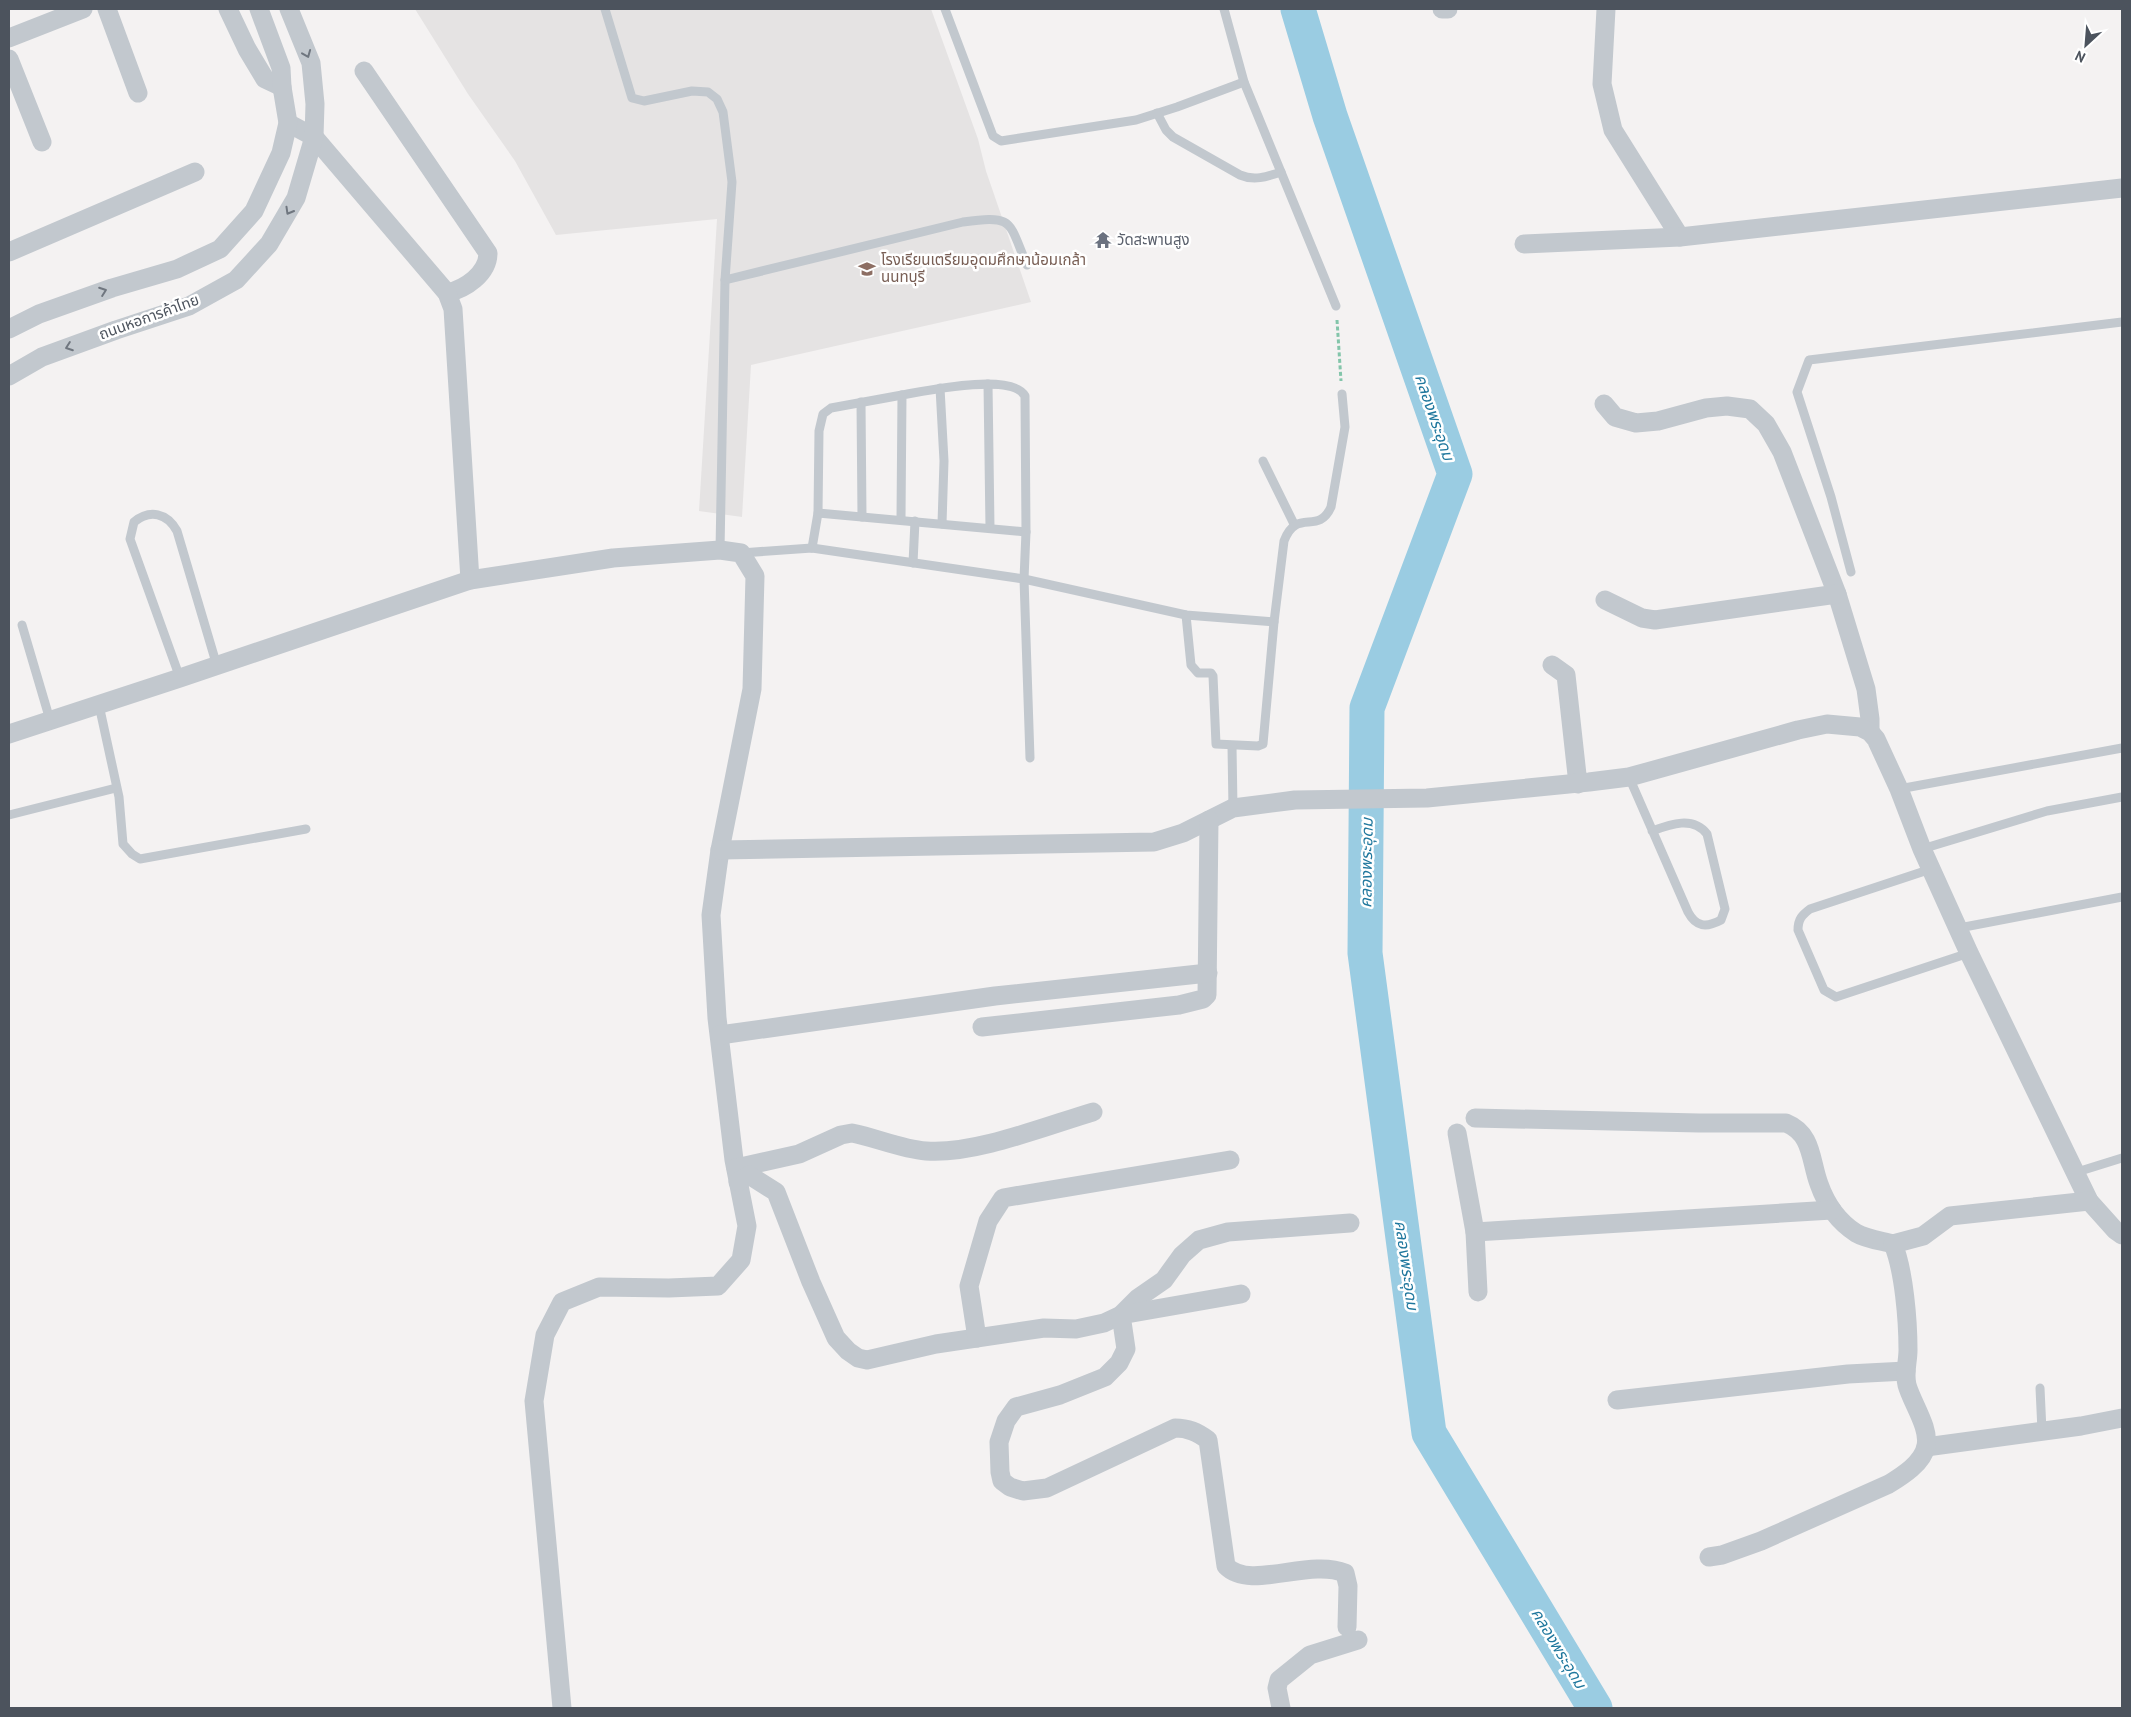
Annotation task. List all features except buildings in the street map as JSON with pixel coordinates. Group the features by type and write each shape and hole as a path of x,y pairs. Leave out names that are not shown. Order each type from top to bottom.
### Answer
{"street":[{"path":"9,38 83,9"},
{"path":"107,9 138,94"},
{"path":"228,9 247,49 265,79 282,87"},
{"path":"9,329 40,314 112,288 178,269 220,249 254,211 281,154 288,123 281,68 259,9"},
{"name":"ถนนหอการค้าไทย","path":"9,376 42,357 189,306 236,280 270,244 296,198 314,137 315,104 311,63 289,9"},
{"path":"1442,9 1448,9"},
{"path":"1606,9 1602,84 1613,130 1680,237"},
{"path":"9,59 42,142"},
{"path":"364,71 488,253 488,262 485,268 461,290 447,293"},
{"path":"288,123 314,137 447,293 453,309 470,580"},
{"path":"9,252 195,172"},
{"path":"1524,244 1680,237 2122,188"},
{"path":"1604,404 1615,417 1636,423 1672,418 1706,408 1727,406 1750,408 1766,424 1782,452 1837,594 1866,689 1870,732"},
{"path":"9,734 470,580 612,558 720,550 741,554 755,576 752,689 720,850 711,915 720,1035 737,1175 747,1226 741,1260 718,1286 669,1288 599,1287 562,1302 545,1335 534,1400 562,1708"},
{"path":"1605,600 1642,618 1655,620 1837,594"},
{"path":"1552,665 1566,675 1578,784"},
{"path":"720,850 1154,842 1183,833 1233,808 1295,800 1427,798 1578,784 1629,776 1798,730 1827,724 1850,725 1870,732 1876,739 1899,789 1922,849 1969,952 2089,1201 2105,1220 2122,1235"},
{"path":"982,1027 1179,1005 1203,999 1208,995 1209,820"},
{"path":"720,1035 995,996 1208,973"},
{"path":"737,1175 799,1154 841,1135 852,1133 925,1151 950,1152 1014,1137 1093,1112"},
{"path":"1475,1118 1680,1123 1786,1123 1794,1126 1803,1135 1810,1147 1819,1184 1838,1218 1858,1234 1893,1244 1923,1236 1950,1216 2089,1201"},
{"path":"1457,1133 1475,1232 1478,1292"},
{"path":"977,1338 969,1286 988,1221 1003,1198 1230,1160"},
{"path":"737,1175 749,1175 776,1192 811,1282 836,1338 848,1351 858,1358 872,1359 936,1344 1044,1328 1076,1329 1104,1323 1121,1315 1241,1294"},
{"path":"1475,1232 1832,1210"},
{"path":"1121,1315 1138,1298 1164,1280 1182,1256 1199,1240 1228,1232 1350,1223"},
{"path":"1708,1557 1722,1555 1761,1540 1889,1484 1918,1461 1926,1447 1926,1434 1907,1384 1908,1350 1900,1261 1893,1244"},
{"path":"1121,1315 1126,1349 1119,1363 1105,1377 1060,1394 1016,1407 1006,1421 998,1442 1002,1481 1010,1487 1023,1491 1047,1488 1174,1428 1184,1428 1208,1440 1226,1566 1233,1573 1251,1577 1322,1567 1336,1569 1345,1573 1353,1633 1310,1655 1279,1680 1277,1688 1281,1708"},
{"path":"1617,1400 1848,1374 1906,1371"},
{"path":"1926,1447 2042,1432 2122,1418"}],"lane":[{"path":"605,9 632,98 644,101 692,91 708,92 717,99 723,112 732,182 725,280 720,550"},
{"path":"944,9 993,136 1001,141 1136,120 1244,82"},
{"path":"1224,9 1244,82 1336,306"},
{"path":"1157,113 1166,130 1173,137 1240,175 1250,178 1263,178 1280,172"},
{"path":"725,280 963,222 989,218 1000,219 1010,225 1027,265"},
{"path":"1850,572 1831,497 1797,392 1809,360 2122,322"},
{"path":"988,384 990,528"},
{"path":"812,548 818,513 819,431 823,414 831,408 940,388 988,384 1014,386 1022,391 1025,396 1026,532 1024,579 1030,758"},
{"path":"940,388 944,461 942,524"},
{"path":"1186,615 1191,665 1198,672 1211,673 1213,676 1216,744 1258,746 1263,744 1265,741 1274,622 1284,540 1288,530 1294,524 1321,520 1328,515 1332,506 1345,427 1342,394"},
{"path":"901,519 902,395"},
{"path":"861,402 862,517"},
{"path":"1263,461 1294,524"},
{"path":"818,513 901,519 1026,532"},
{"path":"180,678 130,539 134,522 144,516 154,514 163,516 171,521 177,531 216,666"},
{"path":"913,563 915,521"},
{"path":"741,554 812,548 1024,579 1186,615 1274,622"},
{"path":"22,625 50,720"},
{"path":"98,705 116,788 124,844 140,859 306,829"},
{"path":"1232,746 1233,808"},
{"path":"1899,789 2122,748"},
{"path":"1629,776 1652,831 1693,921 1698,925 1711,925 1721,920 1724,909 1707,834 1701,826 1688,823 1666,826 1652,831"},
{"path":"9,815 116,788"},
{"path":"1922,849 2047,811 2122,797"},
{"path":"1931,869 1810,909 1802,916 1798,923 1798,930 1824,990 1836,997 1969,952"},
{"path":"1958,928 2122,897"},
{"path":"2076,1172 2122,1158"},
{"path":"2040,1388 2042,1432"}],"path":[{"path":"1336,306 1342,394"}],"shaded area":[{"name":"โรงเรียนเตรียมอุดมศึกษาน้อมเกล้า นนทบุรี","path":"415,9 931,9 978,139 986,171 1031,302 751,365 742,517 699,511 717,219 556,235 515,161 468,94"}],"waterway":[{"name":"คลองพระอุดม","path":"1298,9 1330,116 1455,474 1367,708 1365,953 1429,1433 1595,1708"}],"place":[{"name":"วัดสะพานสูง","path":"1103,240"},
{"name":"โรงเรียนเตรียมอุดมศึกษาน้อมเกล้า นนทบุรี","path":"867,269"}]}
